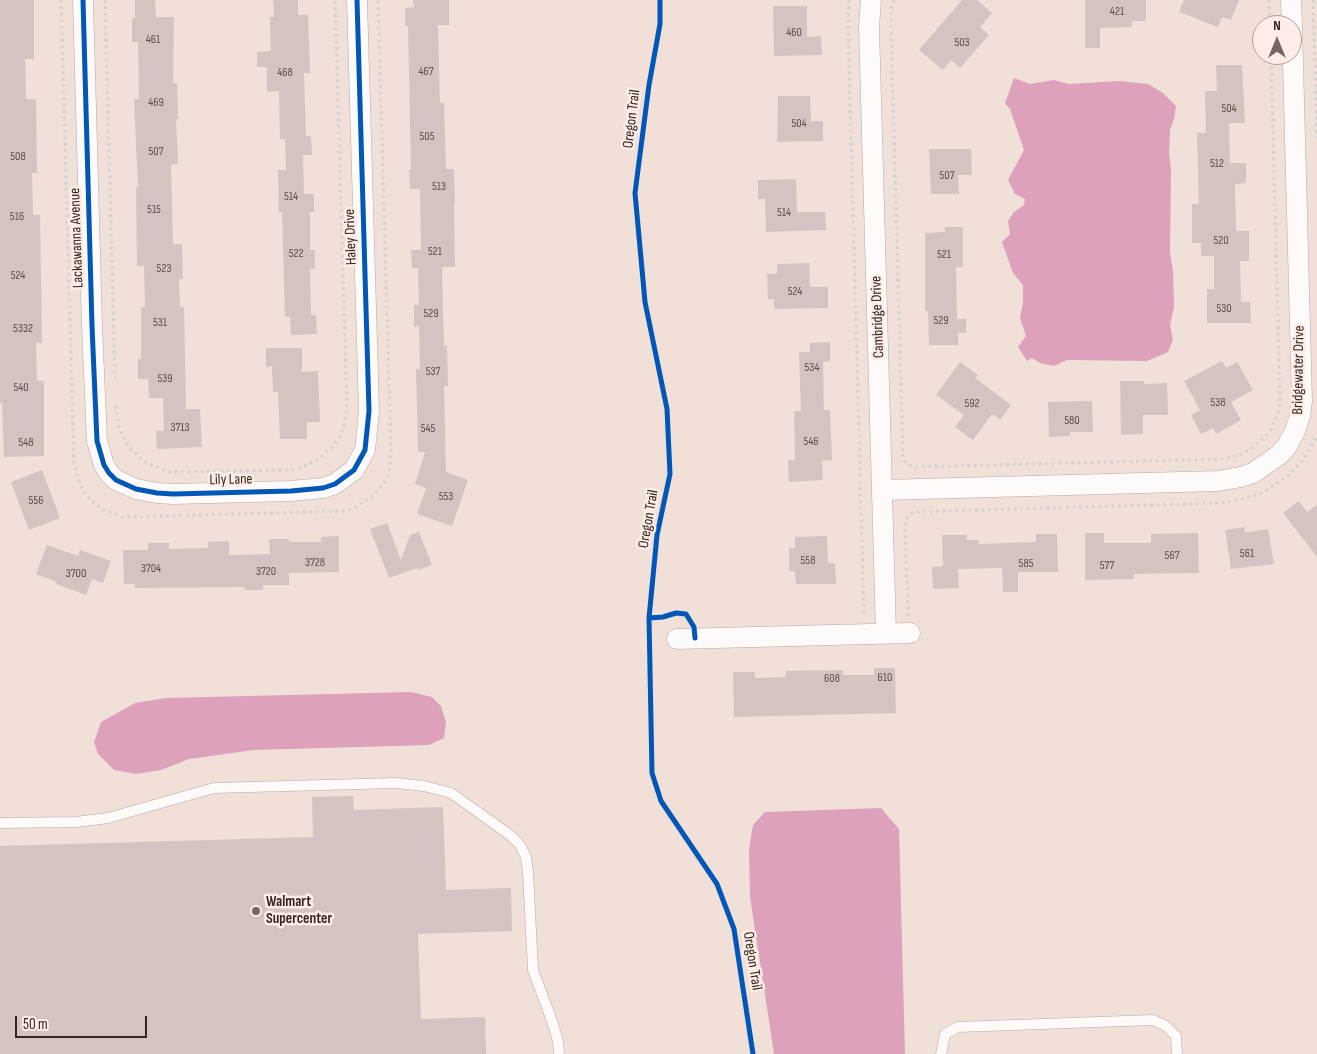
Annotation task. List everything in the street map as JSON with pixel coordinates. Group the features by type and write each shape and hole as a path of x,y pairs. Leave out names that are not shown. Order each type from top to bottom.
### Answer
{"street":[{"name":"Lackawanna Avenue","path":"83,0 95,416 100,453 109,473"},
{"name":"Haley Drive","path":"354,470 365,450 369,411 357,0"},
{"name":"Cambridge Drive","path":"871,0 869,17 886,634"},
{"name":"Bridgewater Drive","path":"1291,0 1292,15"},
{"name":"Bridgewater Drive","path":"882,490 1218,481 1241,478 1253,473 1279,455 1295,431 1300,416 1302,400 1293,65"},
{"name":"Lily Lane","path":"109,473 124,485 136,489 173,494 310,490 335,484 354,470"},
{"path":"677,639 886,634 909,629"}],"lane":[{"path":"0,823 76,822 108,818 214,788 396,783 424,786 452,793 510,835 520,845 526,857 533,970 552,1021 558,1041 559,1054"},
{"path":"941,1054 945,1034 958,1027 1153,1020 1166,1026 1176,1036 1176,1054"}],"path":[{"path":"61,0 74,465 82,489 91,501 106,511 123,517 344,511 354,508 374,495 385,481 391,462 391,452 378,0"},
{"path":"105,0 115,387"},
{"path":"115,396 119,429 129,447 146,462 168,472 288,470 300,468 319,459 334,445 340,436 347,410 335,0"},
{"path":"849,0 848,28 864,626"},
{"path":"894,0 891,27 903,456 907,464 915,467 1224,459 1251,450 1269,433 1278,414 1280,400 1271,65"},
{"path":"1269,0 1270,15"},
{"path":"1313,0 1317,138"},
{"path":"909,629 905,526 908,516 913,512 1219,503 1238,500 1262,493 1289,475 1304,459 1317,435"}],"shaded area":[{"path":"1014,78 1030,84 1054,80 1069,84 1119,81 1148,84 1163,93 1176,106 1170,130 1169,153 1171,169 1170,253 1173,271 1174,307 1170,325 1173,340 1168,352 1147,361 1067,360 1054,366 1040,363 1032,358 1027,361 1018,347 1026,336 1020,318 1023,302 1023,285 1013,273 1002,242 1010,234 1008,221 1014,212 1024,205 1025,199 1015,194 1008,180 1024,150 1010,109 1005,103"},
{"path":"411,692 432,697 441,706 446,722 444,738 429,745 254,750 189,759 161,770 136,774 114,770 98,754 94,742 101,722 135,703 166,698"},
{"path":"881,808 899,829 905,1054 774,1054 750,897 749,849 753,825 765,812"}],"building":[{"path":"0,0 34,0 34,59 25,59 26,99 36,99 37,173 32,173 33,215 40,215 42,343 36,343 37,381 44,381 44,456 4,457 2,403 0,403"},
{"path":"135,0 155,0 156,17 174,17 173,83 177,83 178,164 171,165 173,244 182,244 183,279 179,279 180,307 184,307 186,409 200,409 202,447 157,449 156,431 164,431 163,398 149,398 148,379 138,379 138,359 141,359 141,307 145,307 144,266 137,266 136,187 138,187 134,99 139,99 138,42 132,42 132,18 135,18"},
{"path":"273,0 298,0 298,15 308,15 310,73 304,73 306,136 311,136 312,155 303,155 304,194 314,194 314,212 310,212 310,250 315,250 315,269 310,269 311,315 316,315 317,334 291,335 290,317 285,317 282,212 279,213 278,170 286,170 285,139 280,139 279,91 267,92 267,67 257,67 257,52 271,51 270,17 274,17"},
{"path":"413,0 449,0 449,25 438,25 440,103 444,103 446,169 454,169 455,203 455,267 442,267 444,346 447,345 448,386 444,386 446,472 468,480 452,526 417,514 426,488 415,484 425,452 418,452 416,369 420,369 419,326 414,327 414,305 419,305 418,268 412,268 411,250 421,250 420,189 410,189 408,26 405,26 405,8 414,7"},
{"path":"962,0 977,0 992,13 980,27 989,35 960,68 951,60 943,70 919,50"},
{"path":"1085,0 1146,0 1146,21 1132,21 1132,27 1100,28 1100,48 1085,48"},
{"path":"1184,0 1239,0 1231,20 1222,17 1218,27 1179,12"},
{"path":"773,6 807,6 807,37 821,36 822,55 774,56"},
{"path":"1216,65 1242,65 1245,123 1229,123 1230,163 1246,163 1246,183 1235,184 1236,231 1249,231 1249,261 1240,261 1241,302 1250,302 1251,323 1207,323 1207,289 1214,289 1214,256 1201,256 1201,243 1192,243 1192,204 1199,204 1197,133 1206,133 1205,91 1217,91"},
{"path":"778,96 810,96 811,121 823,121 823,141 777,142"},
{"path":"929,149 971,149 972,175 958,175 959,194 931,194"},
{"path":"796,179 797,212 825,212 826,230 766,232 765,199 758,199 758,180"},
{"path":"945,227 963,227 963,267 956,267 957,319 966,319 966,333 958,333 958,345 929,345 928,311 925,311 925,233 945,232"},
{"path":"809,263 810,287 828,287 828,308 774,309 774,299 768,299 767,274 777,274 777,264"},
{"path":"830,342 830,361 823,362 824,410 830,410 832,460 822,461 823,480 789,482 788,460 795,460 794,411 801,411 799,352 810,352 810,343"},
{"path":"266,348 302,348 302,372 318,371 320,422 307,422 307,439 280,439 278,392 273,392 272,366 266,367"},
{"path":"1222,361 1226,368 1237,362 1253,390 1231,402 1241,420 1216,434 1213,428 1201,434 1191,415 1200,410 1184,381"},
{"path":"960,362 978,375 975,378 1011,405 1000,420 992,414 973,440 955,427 964,415 936,395"},
{"path":"1120,381 1144,381 1144,384 1167,383 1168,415 1143,415 1143,434 1121,435"},
{"path":"1092,401 1093,432 1070,432 1070,436 1049,437 1048,402"},
{"path":"42,470 60,518 29,530 11,482"},
{"path":"1299,501 1307,512 1317,505 1317,557 1283,513"},
{"path":"387,523 401,560 410,535 419,532 432,565 389,578 370,529"},
{"path":"1244,527 1245,533 1268,529 1274,564 1231,569 1225,530"},
{"path":"1085,533 1104,533 1104,543 1151,543 1151,534 1198,533 1199,573 1134,574 1134,579 1085,580"},
{"path":"1036,534 1057,534 1058,572 1018,572 1018,592 1003,592 1002,568 958,569 959,588 933,589 932,567 943,566 942,535 967,535 967,540 979,540 979,544 1036,542"},
{"path":"339,536 339,572 289,573 289,585 263,585 263,590 245,590 245,587 135,588 135,584 124,584 123,550 148,550 148,543 169,543 169,549 208,548 208,542 229,541 229,555 270,554 269,539 289,539 289,542 321,542 321,537"},
{"path":"827,536 828,563 835,563 836,584 796,584 795,571 789,571 789,548 795,548 795,537"},
{"path":"47,545 78,556 80,550 111,561 103,583 92,579 86,595 36,574"},
{"path":"874,668 895,668 896,713 734,717 733,672 755,672 755,678 786,677 786,671 843,670 843,675 874,675"},
{"name":"Walmart Supercenter","path":"353,796 354,810 443,807 446,890 511,888 512,931 418,934 421,1019 485,1017 486,1054 0,1054 0,846 313,837 312,797"}],"cycle path":[{"path":"83,0 97,441 104,465 116,480 136,489 173,494 291,491 323,488 335,484 354,470 365,450 369,411 357,0"},
{"name":"Oregon Trail","path":"660,0 660,24 649,85 635,193 645,302 667,409 670,474 657,535 649,618 652,773 661,801 717,884 734,929 753,1054"},
{"path":"649,618 663,617 676,613 686,614 694,627 695,638"}],"place":[{"name":"Walmart Supercenter","path":"256,911"}]}
